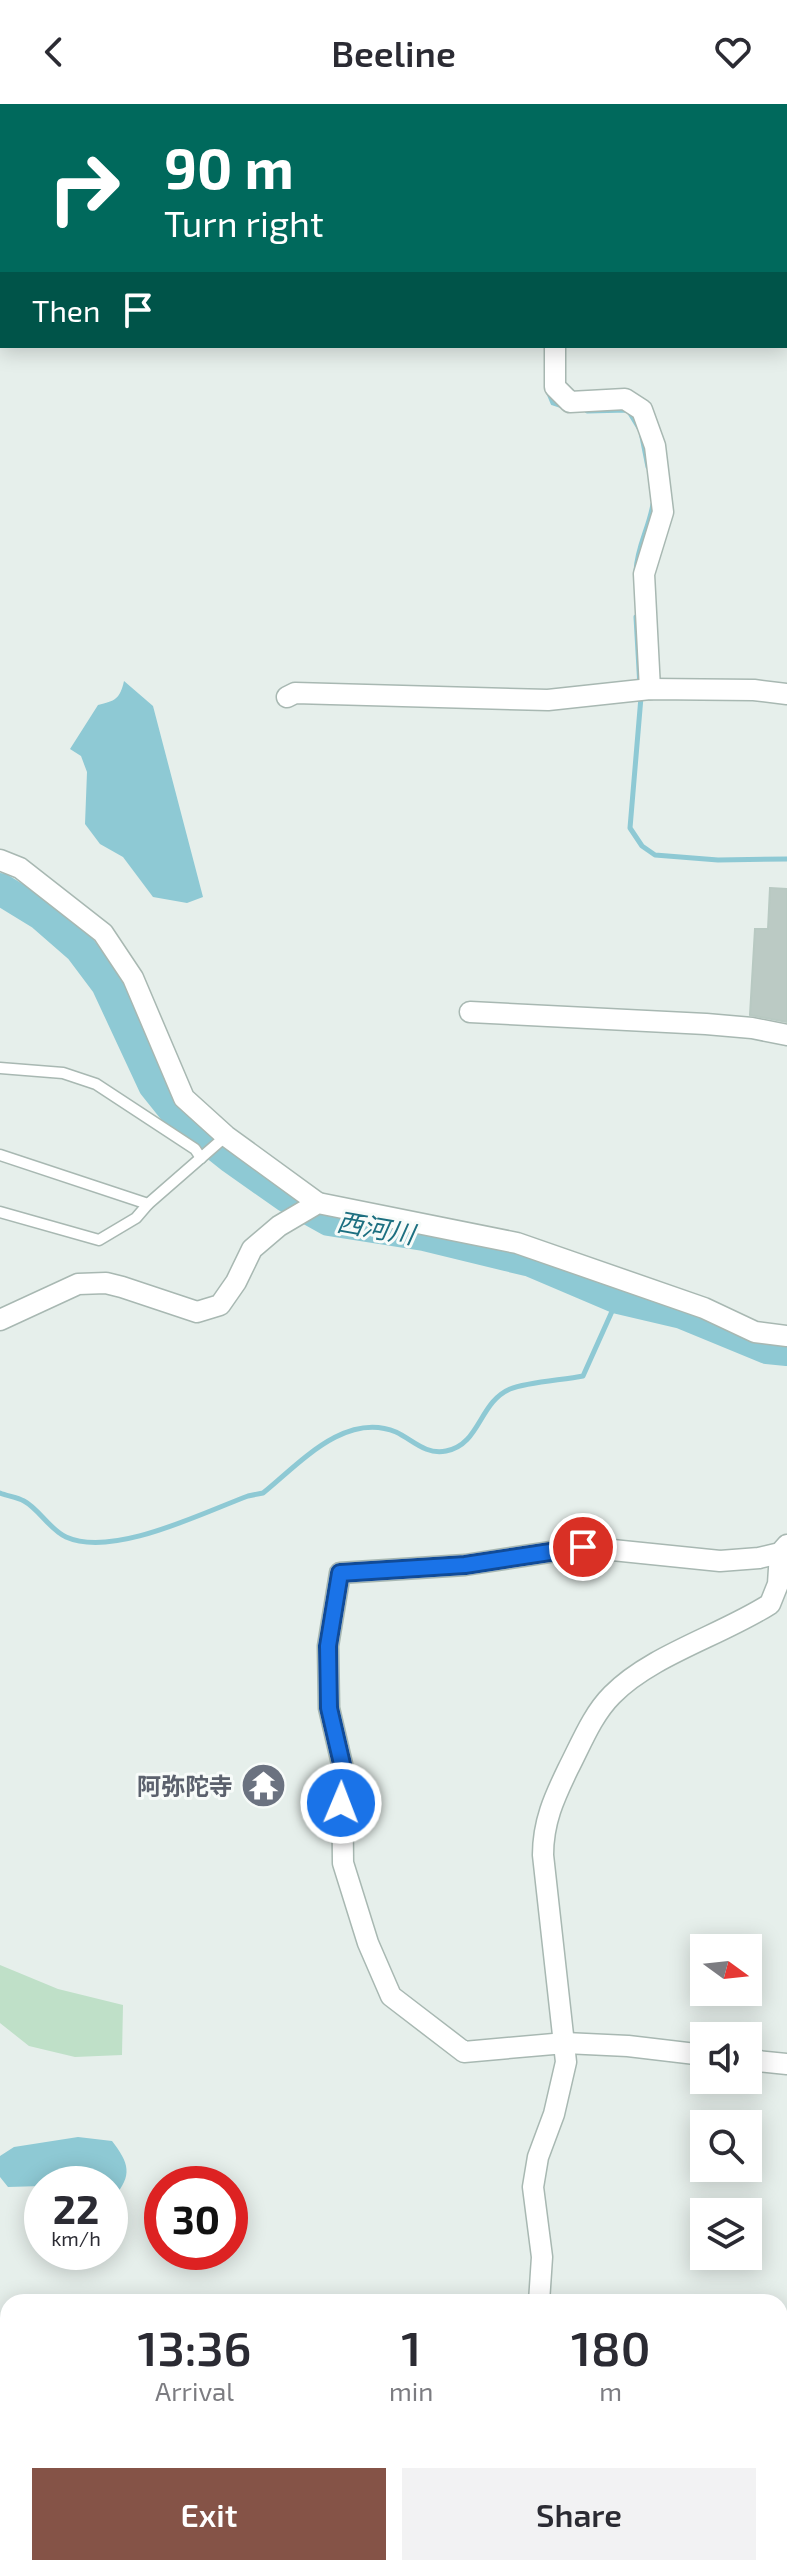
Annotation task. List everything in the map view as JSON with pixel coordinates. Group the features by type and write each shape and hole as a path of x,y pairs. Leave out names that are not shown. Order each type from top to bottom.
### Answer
{"street":[{"path":"555,348 555,387 570,402 625,399 642,410 655,446 663,512 644,574 642,690"},
{"path":"287,697 295,693 548,700 642,690 754,690 787,694"},
{"path":"0,860 20,868 103,933 133,978 184,1098 219,1142 313,1207 517,1243 704,1308 755,1332 787,1336"},
{"path":"470,1012 706,1024 787,1035"},
{"path":"0,1320 78,1284 106,1283 197,1312 220,1305 236,1282 252,1249 279,1226 313,1207"},
{"path":"540,2294 542,2257 533,2187 538,2157 554,2114 566,2062 565,2043 543,1855 543,1836 549,1808 587,1730 609,1697 633,1676 770,1604 778,1584 784,1549 759,1558 720,1561 583,1547 465,1565 340,1573 328,1646 329,1708 342,1764 343,1863 368,1943 391,1996 464,2052 565,2043 690,2053"},
{"path":"762,2061 787,2064"}],"lane":[{"path":"0,1068 63,1073 96,1084 195,1149 201,1158"},
{"path":"0,1212 99,1240 136,1218 219,1142"},
{"path":"0,1155 148,1204"}],"green space":[{"path":"0,1965 58,1989 123,2005 122,2055 75,2057 29,2046 0,2023"}],"water":[{"path":"124,681 153,706 203,897 187,903 153,897 123,857 100,844 85,824 87,772 81,756 70,749 98,705 116,698"},
{"path":"78,2137 112,2141 126,2166 24,2166 24,2187 8,2187 0,2177 0,2156 14,2147"}],"building":[{"path":"770,888 787,889 787,1022 750,1015 755,929 768,929"}],"waterway":[{"path":"548,391 553,403 562,406"},
{"path":"587,411 628,410 639,428"},
{"path":"642,437 648,467"},
{"path":"636,571 653,504"},
{"path":"636,617 640,687"},
{"path":"641,697 630,828 642,846 655,855 718,860 787,859"},
{"name":"西河川","path":"0,889 41,914 80,948 107,984 154,1085 178,1115 286,1196 329,1220 424,1235 531,1261 618,1298 682,1313 767,1348 787,1350"},
{"path":"0,1493 29,1505 66,1537 85,1542 108,1542 157,1531 263,1493 307,1455 341,1434 359,1429 377,1427 396,1432 425,1449 446,1451 466,1441 492,1403 510,1389 583,1376 618,1298"}],"place":[{"name":"阿弥陀寺","path":"264,1785"}],"route":[{"path":"341,1803 342,1764 329,1708 328,1646 340,1573 465,1565 583,1547"}]}
